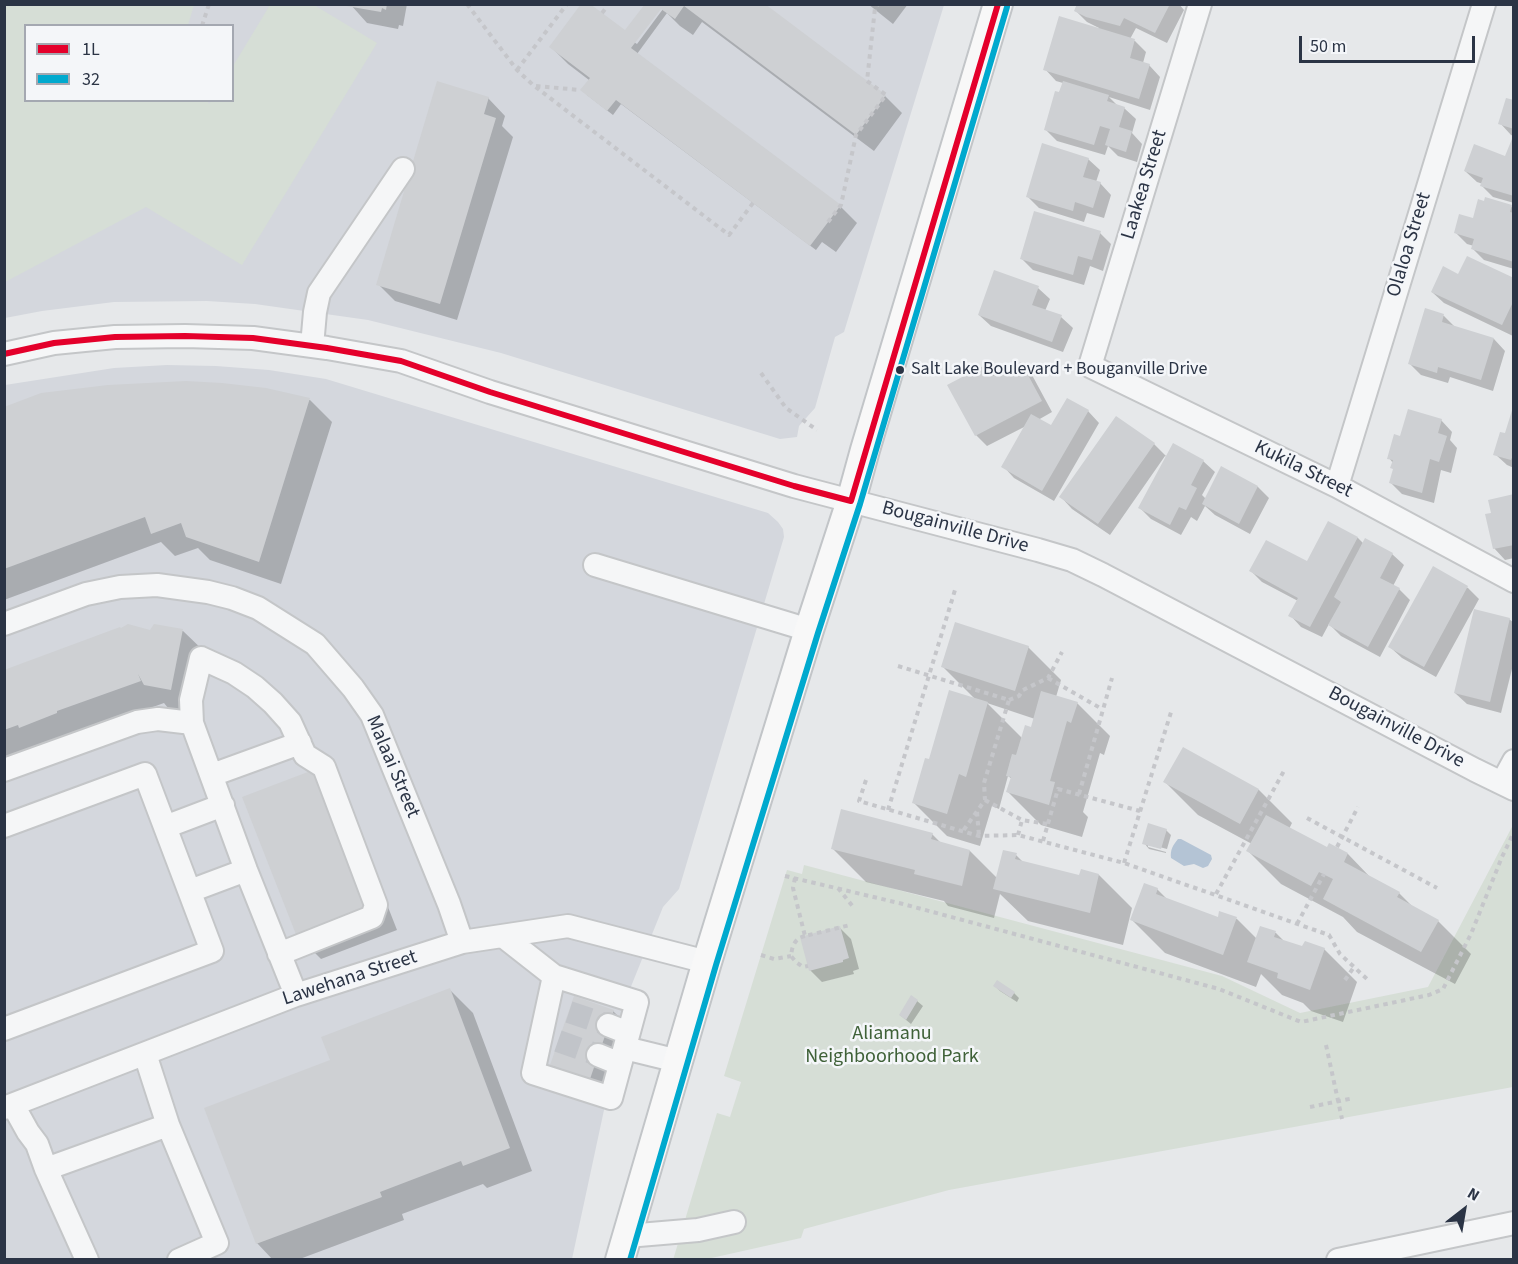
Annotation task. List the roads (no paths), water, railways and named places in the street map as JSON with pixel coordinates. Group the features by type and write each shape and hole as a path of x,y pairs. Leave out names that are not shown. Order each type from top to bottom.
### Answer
{"main road":[{"path":"623,1248 808,630 851,501 998,4"}],"street":[{"name":"Laakea Street","path":"1090,366 1200,4"},
{"name":"Olaloa Street","path":"1337,486 1484,4"},
{"path":"312,346 319,293 403,169"},
{"name":"Bougainville Drive","path":"4,354 54,343 115,337 185,336 253,338 401,361 490,392 794,486 1072,560 1508,786"},
{"name":"Kukila Street","path":"1090,366 1337,486 1514,581"},
{"path":"595,565 808,630"},
{"name":"Malaai Street","path":"4,624 86,594 120,587 157,585 208,592 232,598 258,608 315,644 353,688 372,715 449,904 462,942"},
{"path":"279,954 372,917 376,905 324,767 305,755 290,722 255,687 234,673 201,658 191,700 192,723 246,870 279,954 296,995"},
{"path":"4,770 137,722 158,719 192,723"},
{"path":"212,776 300,743"},
{"path":"1508,786 1514,761"},
{"path":"4,826 145,774 212,951 4,1029"},
{"path":"165,827 223,805"},
{"path":"190,891 246,870"},
{"name":"Lawehana Street","path":"9,1106 296,995 462,942 568,926 707,962"},
{"path":"502,936 555,976 637,1002 620,1042 611,1098 533,1073 550,1038 559,1008 555,976"},
{"path":"598,1055 620,1042 678,1061"},
{"path":"145,1054 168,1125 217,1243 179,1260"},
{"path":"9,1106 37,1144 87,1260"},
{"path":"46,1169 168,1125"},
{"path":"623,1248 734,1222"},
{"path":"1338,1260 1514,1223"}],"water":[{"path":"1178,839 1211,855 1212,859 1208,866 1203,868 1194,864 1184,866 1171,858 1172,848"}],"tunnel":[{"path":"569,1012 608,1025"},
{"path":"558,1041 598,1055"}],"place":[{"name":"Salt Lake Boulevard + Bouganville Drive","path":"900,370"}],"park label":[{"name":"Aliamanu Neighboorhood Park","path":"892,1046"}]}
